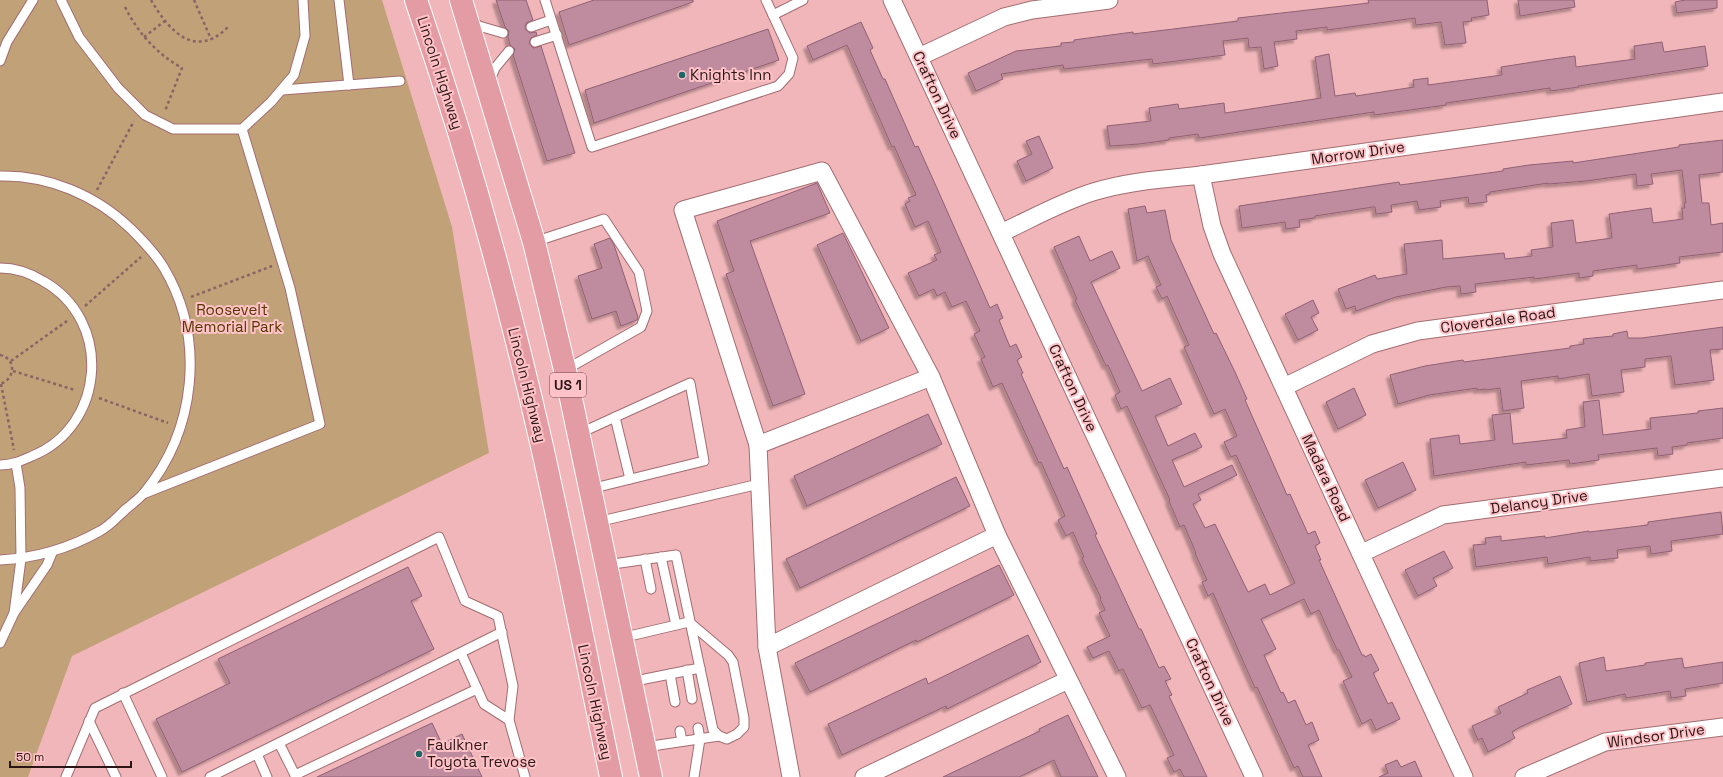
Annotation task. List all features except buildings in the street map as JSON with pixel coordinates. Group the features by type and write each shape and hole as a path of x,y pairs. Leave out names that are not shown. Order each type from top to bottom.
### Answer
{"highway":[{"name":"Lincoln Highway","path":"416,0 476,188 521,359 541,443 611,777"},
{"name":"US 1","path":"464,9 534,242 565,370 650,777"}],"street":[{"name":"Crafton Drive","path":"892,0 1254,777"},
{"path":"919,57 1004,17 1032,10 1109,0"},
{"name":"Morrow Drive","path":"1001,233 1074,199 1094,192 1136,182 1202,175 1723,102"},
{"path":"791,777 767,647 758,445 683,210 822,171 931,377 997,535 1117,777"},
{"name":"Madara Road","path":"1202,175 1212,226 1222,254 1362,553 1464,777"},
{"name":"Cloverdale Road","path":"1284,387 1372,344 1418,331 1723,290"},
{"path":"758,445 931,377"},
{"name":"Delancy Drive","path":"1362,553 1443,515 1723,478"},
{"path":"767,647 997,535"},
{"path":"864,777 1068,680"},
{"name":"Windsor Drive","path":"1524,777 1605,742 1723,727"}],"lane":[{"path":"0,61 7,42 33,0"},
{"path":"60,0 79,37 118,88 145,115 173,129 242,129 272,102 294,75 305,36 303,0"},
{"path":"339,0 349,85"},
{"path":"545,0 592,147 778,86 789,74 793,58 766,0"},
{"path":"773,15 803,0"},
{"path":"464,9 479,26 502,33"},
{"path":"531,27 551,20"},
{"path":"535,42 557,35"},
{"path":"487,87 495,68 509,51"},
{"path":"282,90 400,81"},
{"path":"143,494 320,424 290,288 242,129"},
{"path":"0,176 16,176 55,183 92,199 117,215 151,249 164,268 179,301 190,346 190,387 181,428 166,463 143,494 102,530 52,553 21,559 0,560"},
{"path":"534,242 604,219 639,272 647,311 641,327 565,370"},
{"path":"0,268 8,268 32,275 53,286 70,303 83,324 90,346 92,371 88,395 78,417 64,436 45,451 16,463 0,465"},
{"path":"578,434 690,383 704,461 590,489"},
{"path":"615,417 630,479"},
{"path":"14,613 21,559 20,488 16,463"},
{"path":"597,522 760,484"},
{"path":"66,777 95,708 439,537 465,601 498,616 513,686 509,720 525,777"},
{"path":"0,643 14,613 47,565 52,553"},
{"path":"606,565 676,555 689,622 716,733 727,739 737,734 744,727 744,718 734,662 728,654 689,622"},
{"path":"661,557 676,625"},
{"path":"645,559 651,589"},
{"path":"657,619 659,629"},
{"path":"621,638 689,622"},
{"path":"210,777 502,632"},
{"path":"461,653 484,704 509,720"},
{"path":"630,682 700,668"},
{"path":"687,670 692,699"},
{"path":"670,674 675,702"},
{"path":"279,743 295,776 477,689"},
{"path":"123,693 162,777"},
{"path":"89,721 116,777"},
{"path":"694,777 700,739 698,728"},
{"path":"680,731 682,741"},
{"path":"644,747 700,739 716,733"},
{"path":"257,754 267,777"}],"path":[{"path":"151,0 165,21 190,42 201,43 221,34 228,27"},
{"path":"194,0 211,38"},
{"path":"126,7 132,21 144,37 163,57 182,68 160,122"},
{"path":"144,37 165,21"},
{"path":"92,199 140,110"},
{"path":"11,361 77,314 151,249"},
{"path":"179,301 282,262"},
{"path":"0,355 11,361 13,371 9,379 1,384 16,463"},
{"path":"13,371 88,395 181,428"}],"green space":[{"name":"Roosevelt Memorial Park","path":"0,0 382,0 452,227 489,453 72,656 28,777 0,777"}],"place":[{"name":"Knights Inn","path":"682,75"},
{"name":"Faulkner Toyota Trevose","path":"419,754"}]}
